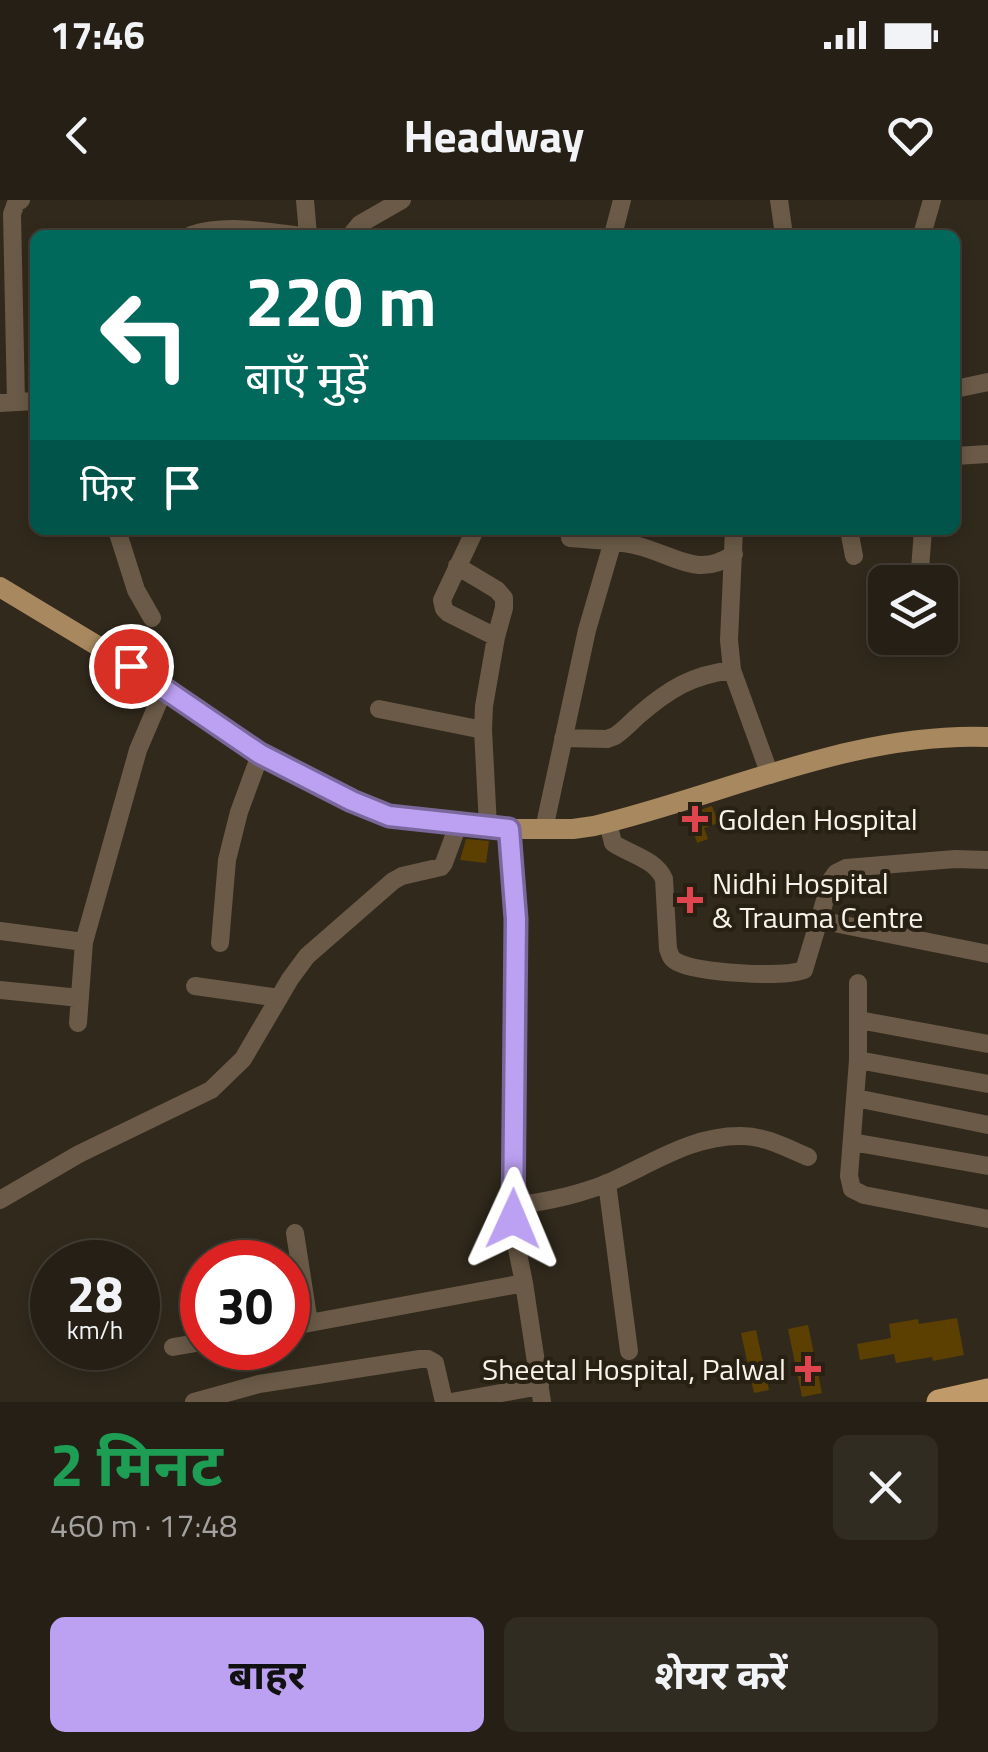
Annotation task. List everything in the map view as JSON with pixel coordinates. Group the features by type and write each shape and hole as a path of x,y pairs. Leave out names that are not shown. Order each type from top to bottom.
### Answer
{"highway":[{"path":"939,1402 988,1391"}],"main road":[{"path":"0,587 164,688 260,754 389,816 498,828 573,829 608,823 878,745 952,736 988,737"}],"street":[{"path":"305,200 308,230"},
{"path":"355,230 402,200"},
{"path":"614,230 622,200"},
{"path":"779,200 784,230"},
{"path":"923,230 932,200"},
{"path":"11,210 17,402"},
{"path":"208,230 250,230"},
{"path":"960,388 988,382"},
{"path":"960,456 988,454"},
{"path":"119,535 136,590 152,618"},
{"path":"472,535 443,594 444,609 496,638"},
{"path":"734,535 728,640 732,670 770,775"},
{"path":"850,535 854,556"},
{"path":"920,565 923,535"},
{"path":"570,538 643,547 695,566 722,563 734,554"},
{"path":"544,829 587,630 614,541"},
{"path":"452,1402 541,1394 514,1239 512,1206 516,919 483,730 504,598 457,566"},
{"path":"563,738 615,736 669,691 692,678 732,670"},
{"path":"78,1023 84,942 138,750 164,688"},
{"path":"379,709 483,730"},
{"path":"220,943 227,860 260,754"},
{"path":"608,823 614,843 660,869 668,949 674,960 714,971 804,970 831,880 846,868 988,860"},
{"path":"0,1200 79,1154 211,1090 243,1059 307,956 393,881 444,864 458,825"},
{"path":"819,920 988,954"},
{"path":"0,932 84,942"},
{"path":"858,983 858,1060 849,1176 852,1189 988,1220"},
{"path":"195,986 279,998"},
{"path":"0,990 80,998"},
{"path":"859,1020 988,1044"},
{"path":"858,1060 988,1084"},
{"path":"856,1098 988,1125"},
{"path":"512,1206 607,1183 684,1147 717,1138 753,1137 808,1157"},
{"path":"852,1142 988,1166"},
{"path":"607,1183 629,1351"},
{"path":"296,1234 297,1240"},
{"path":"310,1322 524,1282"},
{"path":"173,1347 180,1346"},
{"path":"194,1402 259,1384 428,1359 435,1364 444,1402"}],"building":[{"path":"712,806 718,823 704,828 708,839 697,843 688,814"},
{"path":"466,839 489,841 486,863 460,860"},
{"path":"957,1318 964,1355 896,1363 894,1354 860,1360 857,1344 891,1338 889,1324"},
{"path":"808,1325 822,1393 802,1397 788,1329"},
{"path":"756,1330 769,1390 754,1393 741,1333"}],"place":[{"name":"Golden Hospital","path":"695,819"},
{"name":"Nidhi Hospital & Trauma Centre","path":"690,900"},
{"name":"Sheetal Hospital, Palwal","path":"808,1369"}],"route":[{"path":"131,666 260,754 352,801 389,816 509,829 516,919 513,1219"}]}
